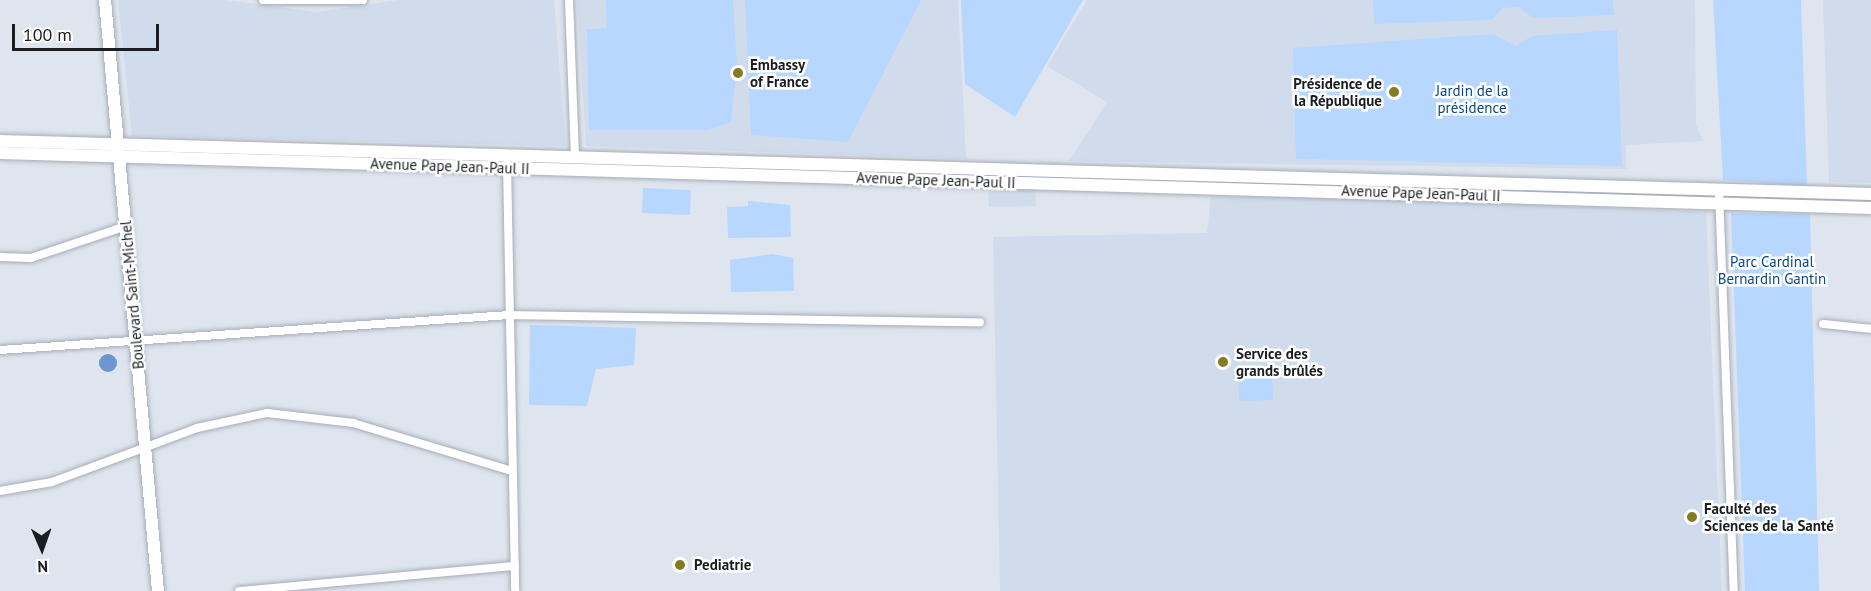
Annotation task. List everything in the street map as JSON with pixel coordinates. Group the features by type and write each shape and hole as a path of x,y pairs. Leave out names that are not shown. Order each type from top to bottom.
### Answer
{"main road":[{"name":"Boulevard Saint-Michel","path":"105,0 158,591"},
{"name":"Avenue Pape Jean-Paul II","path":"0,141 119,149 507,162 1719,197 1871,208"},
{"name":"Avenue Pape Jean-Paul II","path":"0,153 119,149"},
{"name":"Avenue Pape Jean-Paul II","path":"507,162 575,158 1076,178"},
{"name":"Avenue Pape Jean-Paul II","path":"1719,197 1871,194"}],"street":[{"path":"263,0 363,0"},
{"path":"569,0 575,158"},
{"path":"507,162 515,591"},
{"path":"1719,197 1734,591"},
{"path":"0,257 31,258 126,226"},
{"path":"0,351 136,338 510,315 980,322"},
{"path":"1822,324 1871,329"},
{"path":"0,491 52,482 224,420 297,414 380,429 512,471"},
{"path":"239,591 515,566"}],"shaded area":[{"path":"118,0 225,0 317,12 398,0 554,0 566,146 132,136"},
{"name":"Embassy of France","path":"577,0 958,0 966,159 586,146"},
{"name":"Présidence de la République","path":"1087,0 1695,0 1696,124 1703,141 1626,145 1626,169 1069,161 1107,102 1047,66"},
{"path":"1823,0 1871,0 1871,183 1829,182"},
{"path":"988,186 1035,187 1036,206 989,207"},
{"path":"1341,196 1706,212 1722,591 1000,591 993,237 1207,233 1211,197"},
{"path":"108,354 114,357 117,363 114,369 108,372 102,369 99,363 102,357"}],"green space":[{"path":"606,0 733,0 737,66 731,122 708,130 589,130 587,29 607,28"},
{"path":"745,0 921,0 848,142 751,135"},
{"path":"961,0 1083,0 1015,117 965,84"},
{"path":"1373,0 1613,0 1614,15 1533,18 1518,7 1503,8 1491,20 1374,24"},
{"path":"1713,0 1801,0 1807,186 1723,180"},
{"name":"Jardin de la présidence","path":"1617,30 1622,166 1296,159 1293,48 1493,34 1516,46 1532,36"},
{"path":"643,188 691,190 690,215 642,213"},
{"path":"748,201 790,205 791,237 728,238 727,207 748,206"},
{"name":"Parc Cardinal Bernardin Gantin","path":"1731,213 1810,214 1819,591 1745,591"},
{"path":"773,254 793,258 794,291 731,292 730,260"},
{"path":"530,325 636,328 634,365 596,369 587,406 529,405"},
{"path":"1272,365 1273,400 1239,401 1238,366"}],"place":[{"name":"Embassy of France","path":"738,73"},
{"name":"Présidence de la République","path":"1394,92"},
{"name":"Service des grands brûlés","path":"1223,362"},
{"name":"Faculté des Sciences de la Santé","path":"1692,517"},
{"name":"Pediatrie","path":"680,565"}]}
